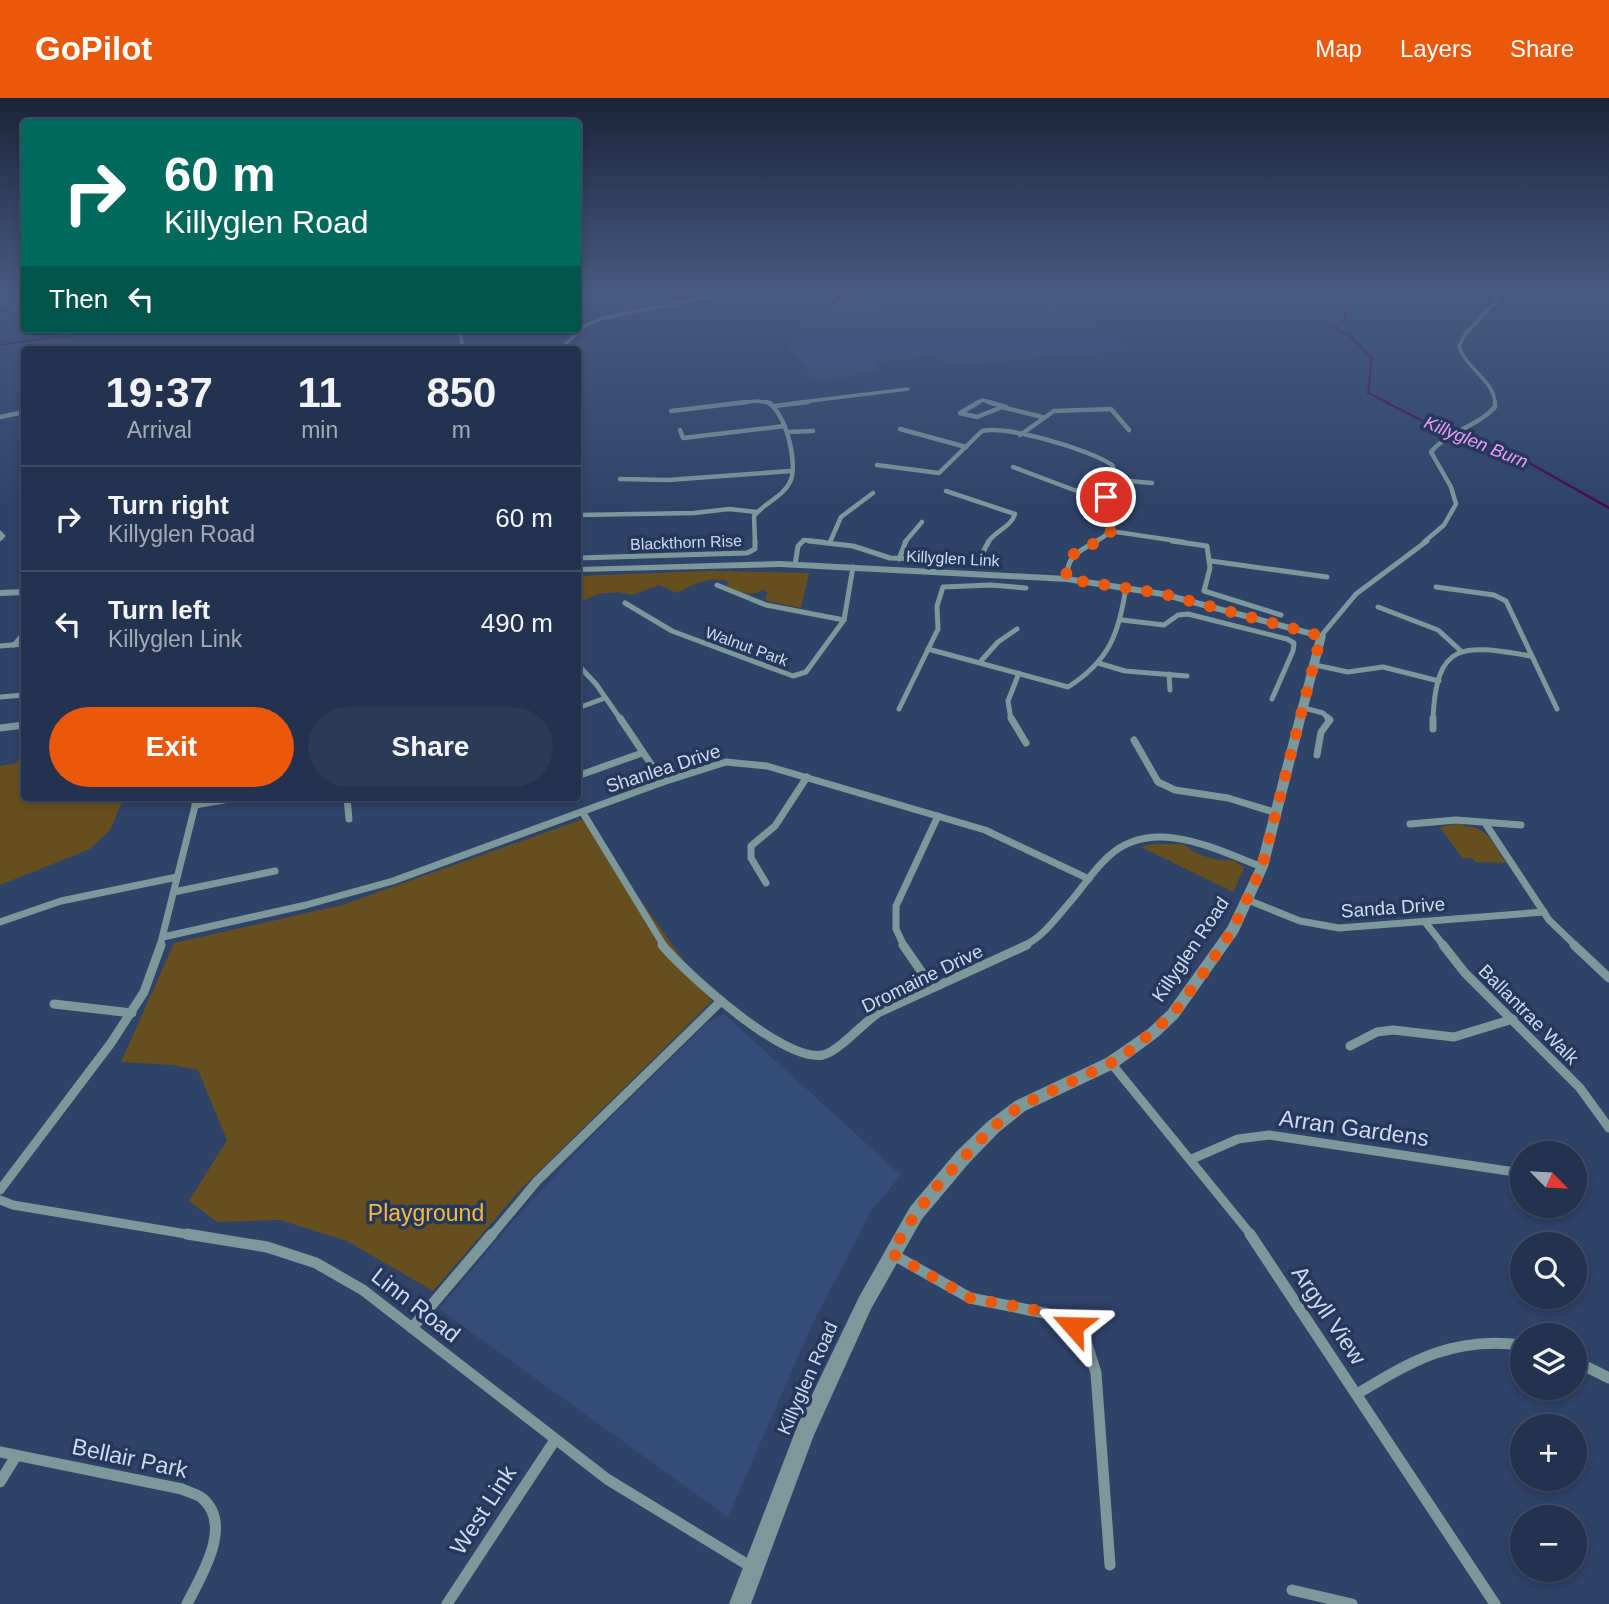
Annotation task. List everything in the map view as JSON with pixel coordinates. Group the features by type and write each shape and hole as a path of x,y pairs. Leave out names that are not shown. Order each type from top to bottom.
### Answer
{"street":[{"name":"Killyglen Road","path":"740,1604 805,1431 891,1253 916,1213 942,1180 993,1127 1020,1106 1111,1063 1153,1033 1173,1014 1205,971 1248,900 1262,867 1277,813 1321,636 1338,612 1356,594 1429,539 1448,518 1457,497 1431,452 1437,444 1493,411 1497,403 1490,389 1469,364"},
{"path":"774,406 908,389"},
{"path":"1006,407 998,407 977,417 960,413 982,400 1042,417"},
{"path":"678,401 682,409"},
{"path":"620,479 654,480 791,473 786,429 774,406 766,401 671,411"},
{"path":"1020,435 1042,417 1056,410 1106,408 1114,411 1129,430"},
{"path":"0,417 21,413"},
{"path":"680,430 683,438 786,429 813,430"},
{"path":"900,429 966,447"},
{"path":"877,465 939,473 985,429 1020,435 1100,456 1114,466 1118,480 1116,519 1110,531 1069,558 1065,567 1067,579"},
{"path":"1013,467 1078,492 1116,498"},
{"path":"654,480 656,473"},
{"name":"Blackthorn Rise","path":"581,558 750,552 755,547 753,522 757,512 788,486 791,473"},
{"path":"1118,480 1152,483"},
{"path":"795,565 800,541 830,542 899,559 978,561 992,536 1015,518 1015,514 946,491"},
{"path":"830,542 841,517 873,493"},
{"name":"Blackthorn Rise","path":"581,516 694,513 729,509 757,512"},
{"path":"899,559 907,537 922,522"},
{"path":"1110,531 1202,544 1209,548 1210,561 1209,578 1203,591 1282,615"},
{"path":"0,533 3,535 0,539"},
{"path":"1210,561 1327,577"},
{"name":"Killyglen Link","path":"581,569 795,565 1067,579 1126,587 1196,602 1321,636"},
{"name":"Walnut Park","path":"625,603 672,631 793,676 806,672 844,620 853,568"},
{"path":"717,585 766,605 844,620"},
{"path":"899,709 938,629 937,606 943,587 983,585 1026,588"},
{"path":"929,649 1068,687 1098,663 1115,642 1122,620 1126,587"},
{"path":"1436,587 1503,598 1557,709"},
{"path":"0,593 21,592"},
{"path":"1378,607 1438,630 1461,651"},
{"path":"1122,620 1164,625 1178,615 1188,614 1291,641 1294,650 1274,687 1272,699"},
{"path":"980,662 998,642 1017,629"},
{"path":"14,645 21,637"},
{"path":"0,646 21,644"},
{"path":"1433,729 1432,715 1447,659 1461,651 1531,656"},
{"path":"1098,663 1125,671 1187,676"},
{"path":"1315,665 1348,672 1383,667 1439,681"},
{"path":"581,667 663,782"},
{"path":"1019,673 1009,691 1007,707 1010,720 1026,744"},
{"path":"1169,674 1170,690"},
{"path":"0,698 21,695"},
{"path":"581,707 605,698"},
{"path":"1304,708 1323,713 1330,720 1321,732 1317,755"},
{"path":"0,728 21,725"},
{"path":"1134,740 1158,782 1175,790 1228,798 1277,813"},
{"path":"583,774 642,753"},
{"name":"Shanlea Drive","path":"163,937 349,895 427,870 710,765 734,762 757,764 807,777 938,816 1004,838 1089,879"},
{"path":"766,883 751,858 751,846 775,826 807,777"},
{"path":"348,801 349,819"},
{"path":"0,1190 132,1013 151,976 196,802"},
{"name":"Dromaine Drive","path":"583,813 662,944 681,967 721,1001 783,1045 798,1053 813,1056 836,1048 861,1024 878,1013 1028,944 1052,923 1109,856 1124,844 1156,837 1194,841 1262,867"},
{"path":"932,987 896,935 892,920 938,816"},
{"path":"1410,824 1456,820 1521,825"},
{"path":"1485,823 1544,912 1578,951 1609,978"},
{"path":"174,892 275,872"},
{"path":"0,922 50,904 177,877"},
{"name":"Sanda Drive","path":"1248,900 1321,926 1355,928 1544,912"},
{"name":"Ballantrae Walk","path":"1425,922 1465,973 1580,1088 1609,1128"},
{"path":"412,1328 537,1181 721,1001"},
{"path":"54,1004 132,1013"},
{"path":"1350,1045 1377,1032 1393,1030 1454,1037 1513,1019"},
{"name":"Argyll View","path":"1111,1063 1244,1224 1491,1603"},
{"name":"Arran Gardens","path":"1192,1158 1229,1140 1248,1135 1269,1135 1510,1171"},
{"name":"Linn Road","path":"0,1200 13,1205 207,1236 290,1253 336,1272 555,1440 661,1514 753,1568"},
{"path":"891,1253 970,1298 1059,1316 1085,1338 1096,1373 1110,1564"},
{"path":"1357,1394 1419,1358 1444,1348 1483,1340 1510,1343"},
{"path":"1587,1367 1609,1378"},
{"name":"West Link","path":"446,1604 555,1440"},
{"name":"Bellair Park","path":"0,1452 183,1489 205,1500 215,1517 215,1538 187,1604"},
{"path":"0,1482 16,1456"},
{"path":"1292,1590 1352,1604"}],"shaded area":[{"path":"802,364 875,364 880,373 815,380"},
{"path":"724,1014 901,1175 871,1211 811,1327 728,1517 439,1309 512,1222 585,1143 707,1023"}],"green space":[{"path":"707,571 809,573 801,608 767,601 765,597 768,593 763,590 753,594 744,593 726,585 729,582 716,579 677,593 659,585 632,595 618,592 598,594 581,602 581,576"},
{"path":"21,755 21,801 123,801 110,830 90,849 0,885 0,766 16,763"},
{"name":"Playground","path":"583,819 712,1001 520,1190 433,1291 347,1241 280,1220 217,1222 189,1201 227,1140 198,1070 173,1065 121,1062 174,943 342,905"},
{"path":"1462,823 1465,827 1473,827 1485,833 1506,863 1475,862 1472,858 1462,858 1440,827"},
{"path":"1151,844 1184,844 1207,857 1233,860 1244,868 1233,892 1141,847"}],"waterway":[{"name":"Killyglen Burn","path":"1371,364 1368,393 1389,403"},
{"name":"Killyglen Burn","path":"1385,402 1423,421 1486,443 1524,460 1609,508"}],"route":[{"path":"1073,1326 1052,1313 992,1304 965,1296 891,1253 916,1213 942,1180 993,1127 1020,1106 1111,1063 1132,1049 1173,1014 1205,971 1233,929 1262,867 1321,636 1164,594 1067,579 1067,560 1107,534 1114,526 1116,498 1106,497"}]}
